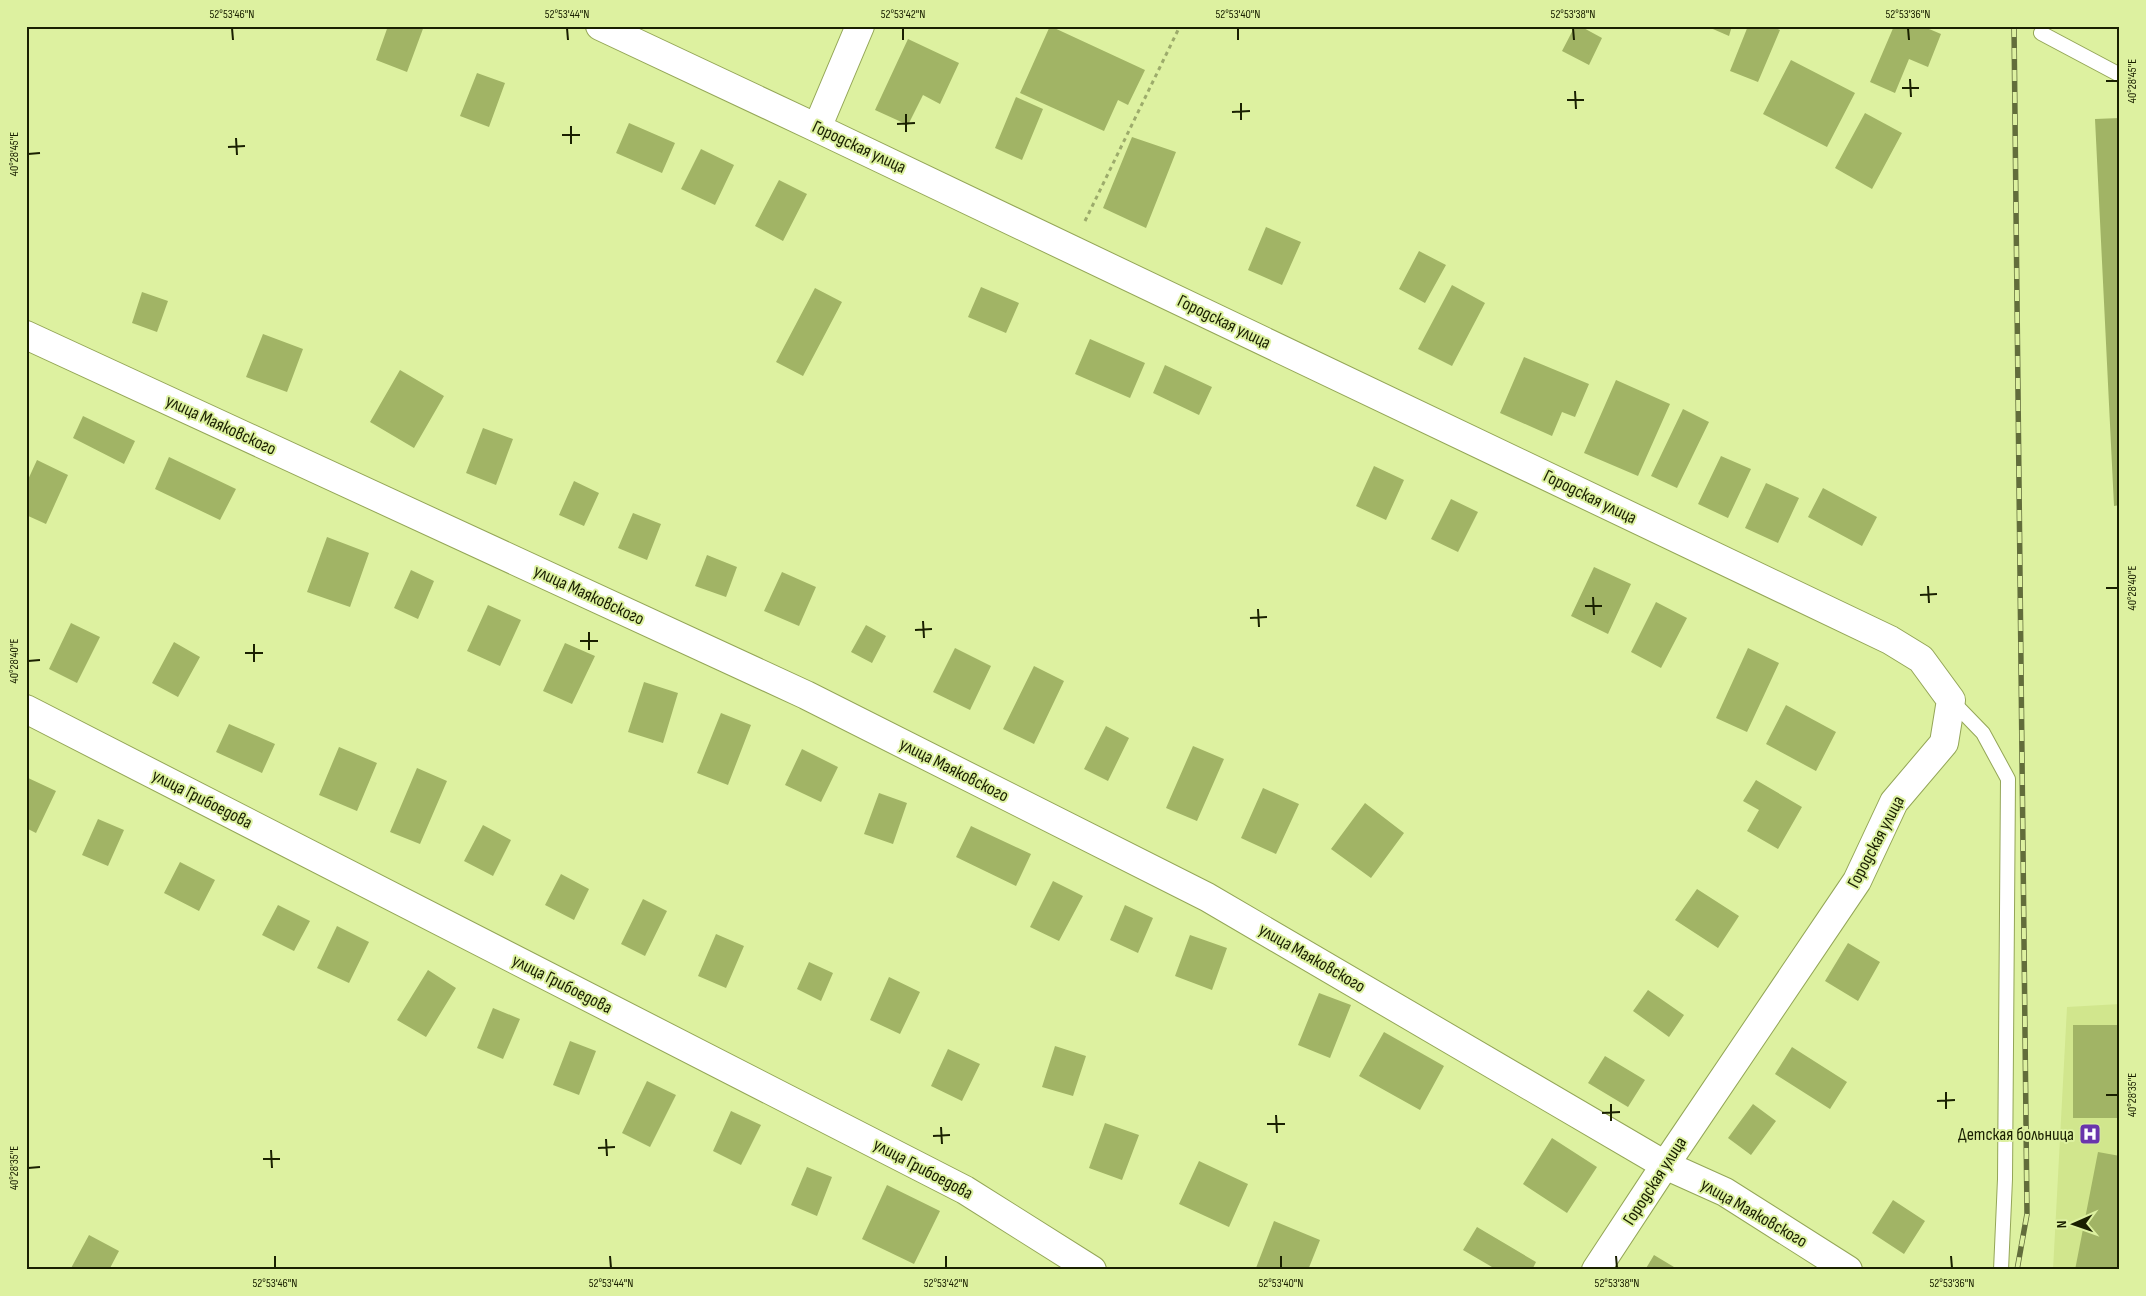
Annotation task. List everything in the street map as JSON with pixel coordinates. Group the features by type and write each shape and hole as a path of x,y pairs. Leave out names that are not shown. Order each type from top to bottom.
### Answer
{"street":[{"name":"Городская улица","path":"600,26 818,128 1890,640 1921,659 1951,700 1944,743 1894,802 1857,881 1596,1270"},
{"path":"818,128 860,26"},
{"name":"улица Маяковского","path":"26,335 806,695 1189,888 1665,1165 1725,1192 1848,1270"},
{"name":"улица Грибоедова","path":"26,709 965,1190 1092,1270"}],"lane":[{"path":"2041,34 2120,76"},
{"path":"1951,700 1983,733 2008,779 2005,1179 2001,1270"}],"path":[{"path":"1072,249 1180,26"}],"shaded area":[{"name":"Детская больница","path":"2120,1004 2120,1270 2053,1270 2067,1007"}],"building":[{"path":"388,26 424,26 407,72 376,60"},
{"path":"1050,26 1145,70 1128,105 1118,100 1104,131 1020,93"},
{"path":"1575,26 1580,26 1602,38 1589,65 1562,51"},
{"path":"1706,26 1732,26 1729,36"},
{"path":"1748,26 1771,26 1780,30 1758,82 1730,71"},
{"path":"1894,26 1922,26 1941,34 1928,67 1909,59 1895,93 1870,82"},
{"path":"908,39 959,63 940,104 923,95 908,125 875,110"},
{"path":"1791,60 1855,93 1827,147 1763,114"},
{"path":"477,73 505,83 489,127 460,116"},
{"path":"1016,97 1043,109 1022,160 995,148"},
{"path":"1865,113 1902,133 1872,189 1835,168"},
{"path":"2120,118 2120,505 2114,506 2095,119"},
{"path":"629,123 675,143 662,173 616,153"},
{"path":"1132,137 1176,152 1146,228 1103,208"},
{"path":"701,149 734,165 715,205 681,189"},
{"path":"779,180 807,194 783,241 755,226"},
{"path":"1266,227 1301,242 1282,285 1248,270"},
{"path":"1419,251 1446,265 1425,303 1399,289"},
{"path":"1452,285 1485,303 1452,366 1418,349"},
{"path":"981,287 1019,303 1006,333 968,317"},
{"path":"815,288 842,302 803,376 776,362"},
{"path":"142,292 168,301 157,332 132,323"},
{"path":"263,334 303,349 287,392 246,377"},
{"path":"1090,339 1145,363 1130,398 1075,374"},
{"path":"1524,357 1589,384 1575,417 1562,412 1552,436 1500,413"},
{"path":"1165,365 1212,387 1199,415 1153,393"},
{"path":"400,370 444,396 414,448 370,422"},
{"path":"1616,380 1670,404 1638,476 1584,453"},
{"path":"1683,409 1709,422 1677,488 1651,476"},
{"path":"83,416 135,441 124,464 73,438"},
{"path":"483,428 513,439 496,485 466,473"},
{"path":"1721,456 1751,469 1728,518 1698,504"},
{"path":"169,457 236,489 220,520 155,489"},
{"path":"37,460 68,475 46,524 26,515 26,484"},
{"path":"1374,466 1404,480 1386,520 1356,506"},
{"path":"574,481 599,493 584,526 559,515"},
{"path":"1766,483 1799,498 1778,543 1745,528"},
{"path":"1823,488 1877,517 1862,546 1808,517"},
{"path":"1451,499 1478,512 1458,552 1431,539"},
{"path":"633,513 661,524 647,560 618,548"},
{"path":"327,537 369,553 350,607 307,592"},
{"path":"707,555 737,567 726,597 695,586"},
{"path":"1594,567 1631,584 1608,634 1571,616"},
{"path":"411,570 434,581 418,619 394,608"},
{"path":"782,572 816,587 799,626 764,611"},
{"path":"1656,602 1687,618 1661,668 1631,652"},
{"path":"488,605 521,620 500,666 467,651"},
{"path":"71,623 100,637 77,683 49,669"},
{"path":"866,625 886,636 872,663 851,652"},
{"path":"174,642 200,657 178,697 152,683"},
{"path":"565,643 595,656 572,704 543,691"},
{"path":"955,648 991,666 970,710 933,692"},
{"path":"1748,648 1779,663 1747,732 1716,718"},
{"path":"1034,666 1064,681 1034,744 1003,729"},
{"path":"644,682 678,693 663,743 628,732"},
{"path":"1786,705 1836,732 1816,771 1766,744"},
{"path":"721,713 751,725 728,785 697,773"},
{"path":"229,724 275,744 262,773 216,752"},
{"path":"1106,726 1129,738 1108,781 1084,769"},
{"path":"1193,746 1224,759 1197,821 1166,808"},
{"path":"339,747 377,763 357,811 319,795"},
{"path":"802,749 838,767 821,802 785,785"},
{"path":"417,768 447,781 420,844 390,832"},
{"path":"26,777 56,791 36,833 26,828"},
{"path":"1756,780 1802,807 1778,849 1747,831 1759,810 1743,801"},
{"path":"1263,788 1299,804 1276,854 1241,838"},
{"path":"879,793 907,803 893,844 864,834"},
{"path":"1365,803 1404,833 1371,878 1331,849"},
{"path":"98,819 124,830 108,866 82,855"},
{"path":"483,825 511,840 493,876 464,861"},
{"path":"971,826 1031,854 1016,886 956,857"},
{"path":"180,862 215,880 199,911 164,893"},
{"path":"561,874 589,889 574,920 545,905"},
{"path":"1053,881 1083,896 1059,941 1030,927"},
{"path":"1697,889 1739,916 1718,948 1675,920"},
{"path":"643,899 667,911 645,956 621,944"},
{"path":"278,905 310,921 294,951 262,935"},
{"path":"1125,905 1153,918 1138,953 1110,940"},
{"path":"337,926 369,942 349,983 317,968"},
{"path":"716,934 744,946 726,988 698,976"},
{"path":"1190,935 1227,948 1212,990 1175,976"},
{"path":"1848,943 1880,962 1858,1001 1825,981"},
{"path":"809,962 833,973 821,1001 797,989"},
{"path":"428,970 456,988 426,1037 397,1020"},
{"path":"889,977 920,992 900,1034 870,1020"},
{"path":"1648,990 1684,1015 1669,1037 1633,1011"},
{"path":"1319,993 1351,1005 1330,1058 1298,1045"},
{"path":"493,1008 520,1019 503,1059 477,1048"},
{"path":"2073,1025 2120,1025 2120,1118 2073,1118"},
{"path":"1384,1032 1444,1066 1420,1110 1359,1076"},
{"path":"570,1041 596,1051 579,1095 553,1085"},
{"path":"1055,1046 1086,1056 1073,1096 1042,1087"},
{"path":"1792,1047 1847,1082 1830,1109 1775,1074"},
{"path":"948,1049 980,1064 962,1101 931,1086"},
{"path":"1605,1056 1645,1080 1628,1107 1588,1083"},
{"path":"647,1081 676,1095 650,1147 622,1133"},
{"path":"1753,1104 1776,1121 1751,1155 1728,1138"},
{"path":"731,1111 761,1125 741,1165 713,1151"},
{"path":"1105,1123 1139,1135 1122,1180 1089,1168"},
{"path":"1552,1138 1597,1167 1567,1213 1523,1184"},
{"path":"2098,1152 2120,1156 2120,1270 2075,1270"},
{"path":"1199,1161 1248,1184 1229,1227 1179,1204"},
{"path":"807,1167 832,1177 817,1216 791,1205"},
{"path":"887,1185 940,1211 914,1264 862,1239"},
{"path":"1893,1200 1925,1221 1904,1254 1872,1233"},
{"path":"1274,1221 1320,1240 1308,1270 1260,1270 1256,1268"},
{"path":"1477,1227 1536,1262 1532,1270 1491,1270 1492,1267 1463,1250"},
{"path":"89,1235 119,1251 109,1270 70,1270"},
{"path":"1654,1255 1679,1270 1645,1270"}],"railway":[{"path":"2014,26 2027,1214 2017,1270"}],"place":[{"name":"Детская больница","path":"2090,1134"}]}
